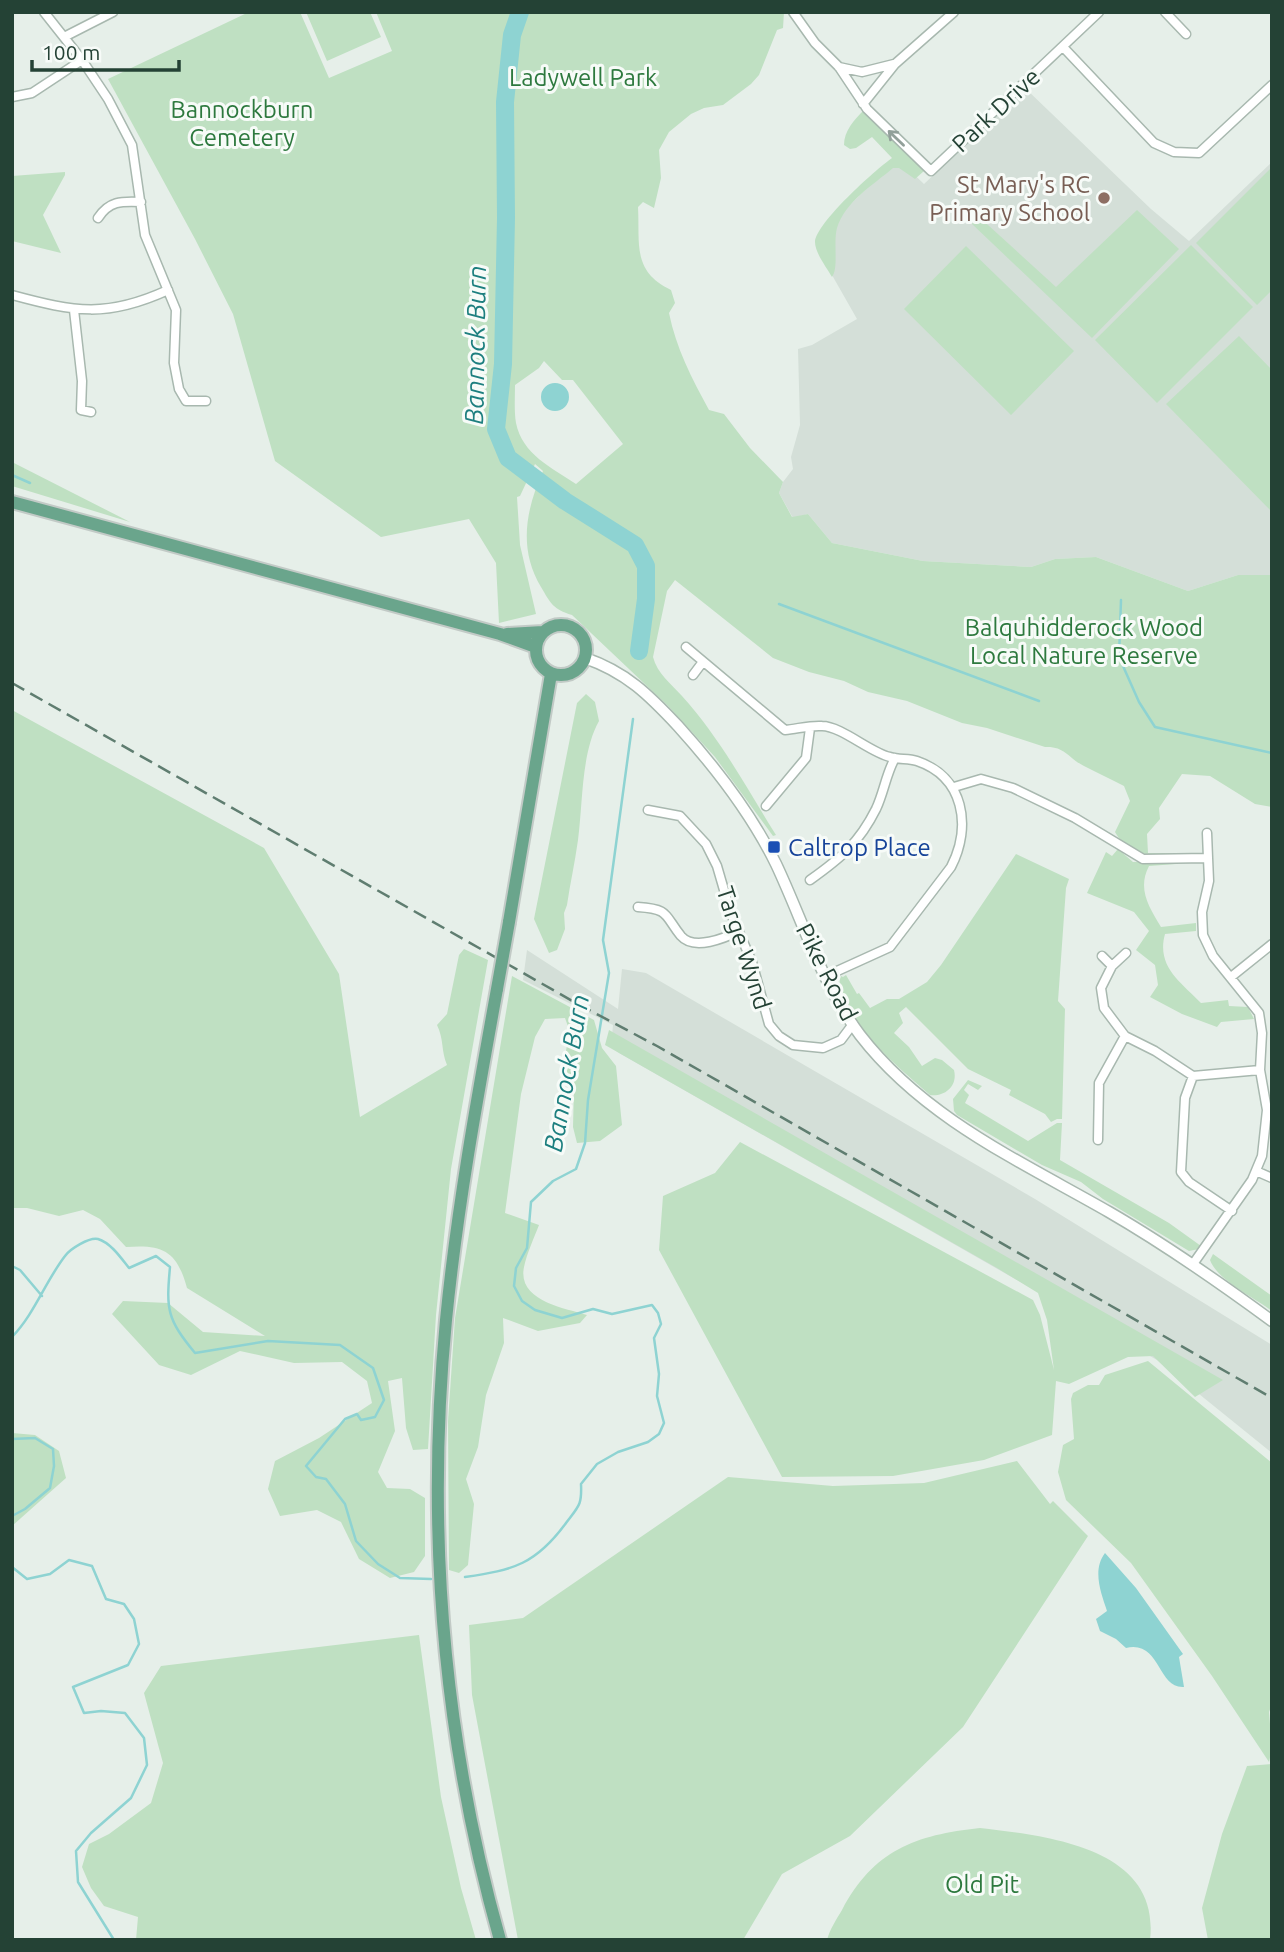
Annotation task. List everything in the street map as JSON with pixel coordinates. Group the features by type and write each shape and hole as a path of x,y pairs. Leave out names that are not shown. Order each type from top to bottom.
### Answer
{"main road":[{"path":"12,502 500,634 536,647"},
{"path":"500,634 543,632 560,625 576,629 585,642 585,658 576,671 556,675 539,663 536,647 543,632"},
{"path":"500,1940 485,1887 461,1772 448,1680 437,1524 439,1411 446,1319 464,1172 544,720 556,675"}],"street":[{"path":"44,12 82,60 119,116 132,145 145,234 176,310 174,363 179,389 186,401 206,401"},
{"path":"64,37 113,12"},
{"name":"Park Drive","path":"793,12 815,43 839,66 863,104 931,171 1099,12"},
{"path":"863,104 895,64 954,12"},
{"path":"1165,12 1186,34"},
{"path":"1063,47 1154,143 1174,152 1199,153 1272,85"},
{"path":"12,97 32,93 82,60"},
{"path":"839,66 862,72 895,64"},
{"path":"98,218 105,208 120,201 141,202"},
{"path":"12,295 74,310 127,306 168,290"},
{"path":"74,310 82,381 81,410"},
{"path":"71,408 91,412"},
{"path":"686,647 785,730 824,725 889,757 916,760 935,770 954,787 962,813 958,853 951,867 890,947 824,977"},
{"name":"Pike Road","path":"585,658 617,670 656,703 744,806 776,865 824,977 853,1024 904,1084 994,1149 1109,1212 1193,1264 1272,1321"},
{"path":"693,674 702,663"},
{"path":"766,806 806,758 810,728"},
{"path":"810,880 856,843 877,807 886,773 895,758"},
{"path":"954,787 981,779 1013,788 1075,818 1143,859 1208,858"},
{"name":"Targe Wynd","path":"648,810 680,816 706,844 717,866 731,914 752,962 769,1024 779,1036 793,1045 823,1048 841,1041 853,1024"},
{"path":"1193,1264 1232,1211 1256,1171 1262,1156 1269,1110 1260,1070 1262,1033 1259,1013 1213,956 1201,925 1209,881 1207,833"},
{"path":"638,907 654,908 666,913 682,938 694,943 722,939 739,931"},
{"path":"1231,977 1272,944"},
{"path":"1126,953 1112,966 1101,988 1104,1008 1125,1036 1155,1051 1193,1076 1260,1070"},
{"path":"1102,956 1112,966"},
{"path":"1098,1140 1099,1083 1125,1036"},
{"path":"1193,1076 1185,1098 1181,1172 1189,1182 1232,1211"},
{"path":"1256,1171 1272,1178"}],"shaded area":[{"path":"1025,88 1151,209 1189,241 1272,162 1272,575 1238,575 1188,591 1096,557 1055,559 1031,567 923,561 832,543 808,514 793,518 779,493 793,469 791,457 800,425 798,349 812,345 857,319 820,254 838,216 898,159 924,184"},
{"path":"527,950 618,1009 622,969 646,973 1035,1199 1272,1345 1272,1453 1157,1360 619,1053 611,1047 613,1025 523,980"}],"green space":[{"path":"249,12 300,12 329,78 392,51 376,12 784,12 783,28 777,30 759,75 751,84 723,105 704,108 691,114 669,132 659,150 661,178 654,208 643,202 638,207 639,245 644,265 658,283 671,290 675,303 669,313 676,339 709,410 724,414 750,448 783,482 779,493 792,517 808,514 832,543 923,561 1031,567 1055,559 1096,557 1188,591 1238,575 1272,575 1272,807 1255,804 1210,776 1182,774 1159,808 1160,819 1147,834 1148,853 1174,853 1149,855 1140,853 1126,845 1115,832 1130,801 1124,786 1084,766 1057,748 962,723 907,701 868,692 844,681 809,672 773,658 675,580 667,591 653,657 655,663 721,746 776,835 773,836 715,757 668,706 572,615 556,608 547,598 534,573 527,544 532,500 543,471 535,464 520,496 517,497 520,545 536,614 499,623 496,563 469,519 381,537 275,461 233,314 108,79","holes":["544,361 562,380 573,380 623,444 576,484 531,452 519,434 516,423 515,385 539,368"]},
{"path":"306,12 370,12 381,37 327,61"},
{"path":"864,110 924,171 915,179 899,168 893,168 846,210 837,228 832,277 817,251 815,242 818,233 835,210 892,158 872,137 856,148 850,149 844,145 848,130"},
{"path":"1272,167 1272,290 1257,305 1196,243"},
{"path":"65,172 43,215 61,253 12,241 12,176"},
{"path":"1137,210 1179,249 1092,338 972,224 977,215 1056,287"},
{"path":"1191,245 1253,307 1157,403 1095,340"},
{"path":"966,246 1074,351 1011,415 904,309"},
{"path":"1239,336 1272,370 1272,512 1166,404"},
{"path":"12,462 130,522 12,486"},
{"path":"586,694 595,702 599,721 586,763 578,840 564,913 565,929 557,950 549,953 534,919 577,703"},
{"path":"12,710 264,848 339,974 360,1117 447,1065 437,1025 447,1014 459,955 464,949 488,960 451,1169 436,1315 428,1449 413,1450 406,1428 402,1378 388,1381 395,1431 378,1472 387,1488 410,1489 425,1498 425,1556 414,1572 390,1578 359,1559 341,1522 317,1510 280,1516 268,1489 275,1461 319,1438 372,1403 367,1381 342,1362 294,1363 240,1351 191,1375 159,1365 112,1314 123,1301 168,1303 203,1332 265,1336 187,1288 178,1266 167,1252 150,1247 126,1247 100,1219 83,1210 59,1216 27,1208 12,1208"},
{"path":"1118,849 1133,862 1172,861 1176,864 1149,866 1144,882 1146,898 1161,927 1196,923 1196,931 1165,934 1163,946 1167,965 1178,981 1201,1003 1228,1000 1229,1006 1248,1007 1254,1019 1221,1022 1217,1027 1182,1014 1150,997 1158,985 1155,965 1136,950 1149,931 1134,912 1087,893 1106,852 1112,856"},
{"path":"1016,854 1069,879 1066,888 1058,1001 1065,1009 1062,1119 1051,1122 1045,1114 1009,1095 1011,1090 968,1069 906,1007 899,1013 903,1023 894,1033 909,1047 922,1066 935,1058 954,1070 954,1081 949,1089 941,1094 930,1095 888,1057 857,1023 840,990 841,976 846,975 857,994 859,993 870,1008 887,999 899,999 927,982"},
{"path":"512,976 594,1020 602,1048 616,1066 622,1125 600,1141 577,1143 573,1127 574,1087 562,1069 570,1032 565,1018 545,1019 535,1037 521,1094 505,1213 539,1225 524,1267 524,1279 528,1288 544,1301 587,1315 580,1323 538,1331 503,1318 504,1343 486,1395 478,1447 466,1479 474,1504 468,1565 459,1573 449,1570 448,1421 455,1318"},
{"path":"609,1030 1223,1380 1195,1397 1153,1356 1128,1357 1069,1384 1056,1381 1052,1435 984,1460 893,1476 782,1477 659,1250 663,1196 715,1173 740,1142 1033,1300 1040,1315 1054,1370 1047,1320 1038,1293 605,1045"},
{"path":"968,1080 982,1086 978,1090 968,1084 964,1090 969,1095 965,1103 1028,1141 1057,1123 1062,1123 1060,1160 1169,1223 1201,1246 1199,1249 1189,1251 1103,1199 1081,1182 1042,1165 957,1115 953,1099"},
{"path":"1213,1254 1272,1296 1272,1311 1220,1275 1210,1260"},
{"path":"1148,1361 1272,1463 1272,1704 1269,1712 1272,1748 1269,1762 1212,1676 1131,1563 1066,1500 1058,1472 1063,1445 1074,1439 1071,1399 1073,1393 1088,1385 1099,1385 1105,1375"},
{"path":"12,1433 35,1435 59,1451 66,1478 12,1526"},
{"path":"1017,1461 1050,1504 1053,1501 1088,1536 963,1727 850,1836 782,1874 743,1940 518,1940 472,1695 469,1625 523,1618 728,1477 833,1486 924,1483"},
{"path":"419,1635 441,1797 461,1888 476,1940 136,1940 138,1917 104,1906 91,1888 82,1867 89,1844 109,1834 151,1803 163,1763 144,1693 161,1666"},
{"path":"1272,1764 1272,1940 1208,1940 1202,1908 1222,1834 1247,1766"},
{"name":"Old Pit","path":"980,1828 1066,1842 1094,1852 1118,1866 1137,1884 1149,1909 1150,1940 827,1940 854,1890 883,1860 916,1841"}],"water":[{"path":"555,383 565,387 569,397 565,407 555,411 545,407 541,397 545,387"},
{"path":"1105,1553 1136,1588 1183,1654 1179,1657 1184,1687 1175,1686 1168,1681 1146,1651 1137,1647 1126,1648 1100,1631 1096,1619 1107,1611 1098,1574"}],"waterway":[{"name":"Bannock Burn","path":"520,12 512,35 505,102 503,364 496,429 508,458 565,501 635,545 646,566 646,599 639,651"},
{"path":"12,475 30,483"},
{"path":"1121,600 1119,657 1139,702 1155,727 1272,753"},
{"path":"779,604 1039,701"},
{"name":"Bannock Burn","path":"465,1577 511,1568 534,1556 555,1537 577,1509 581,1484 597,1464 618,1452 648,1442 659,1434 664,1423 657,1396 659,1374 654,1338 661,1324 652,1305 612,1314 593,1309 562,1318 535,1310 522,1301 514,1286 516,1268 527,1248 531,1202 553,1181 576,1169 585,1143 588,1100 609,973 603,940 633,719"},
{"name":"Bannock Burn","path":"12,1337 27,1318 65,1256 80,1244 98,1239 111,1247 129,1268 156,1256 170,1267 170,1313 195,1353 268,1341 340,1345 373,1368 384,1400 375,1417 361,1420 357,1414 345,1419 306,1466 316,1477 326,1479 345,1504 356,1541 378,1564 400,1578 431,1579"},
{"path":"12,1266 20,1270 42,1296"},
{"name":"Bannock Burn","path":"12,1439 35,1438 53,1449 54,1466 50,1488 12,1516"},
{"name":"Bannock Burn","path":"12,1567 27,1579 50,1574 69,1560 92,1566 106,1599 124,1604 134,1619 139,1644 128,1665 73,1687 84,1713 125,1713 144,1738 147,1765 131,1798 91,1833 76,1851 78,1882 114,1940"}],"railway":[{"path":"12,683 576,1003 657,1046 1272,1398"}],"place":[{"name":"St Mary's RC Primary School","path":"1104,198"},
{"name":"Caltrop Place","path":"774,847"}],"park label":[{"name":"Ladywell Park","path":"583,77"},
{"name":"Bannockburn Cemetery","path":"242,123"},
{"name":"Balquhidderock Wood Local Nature Reserve","path":"1084,641"}]}
